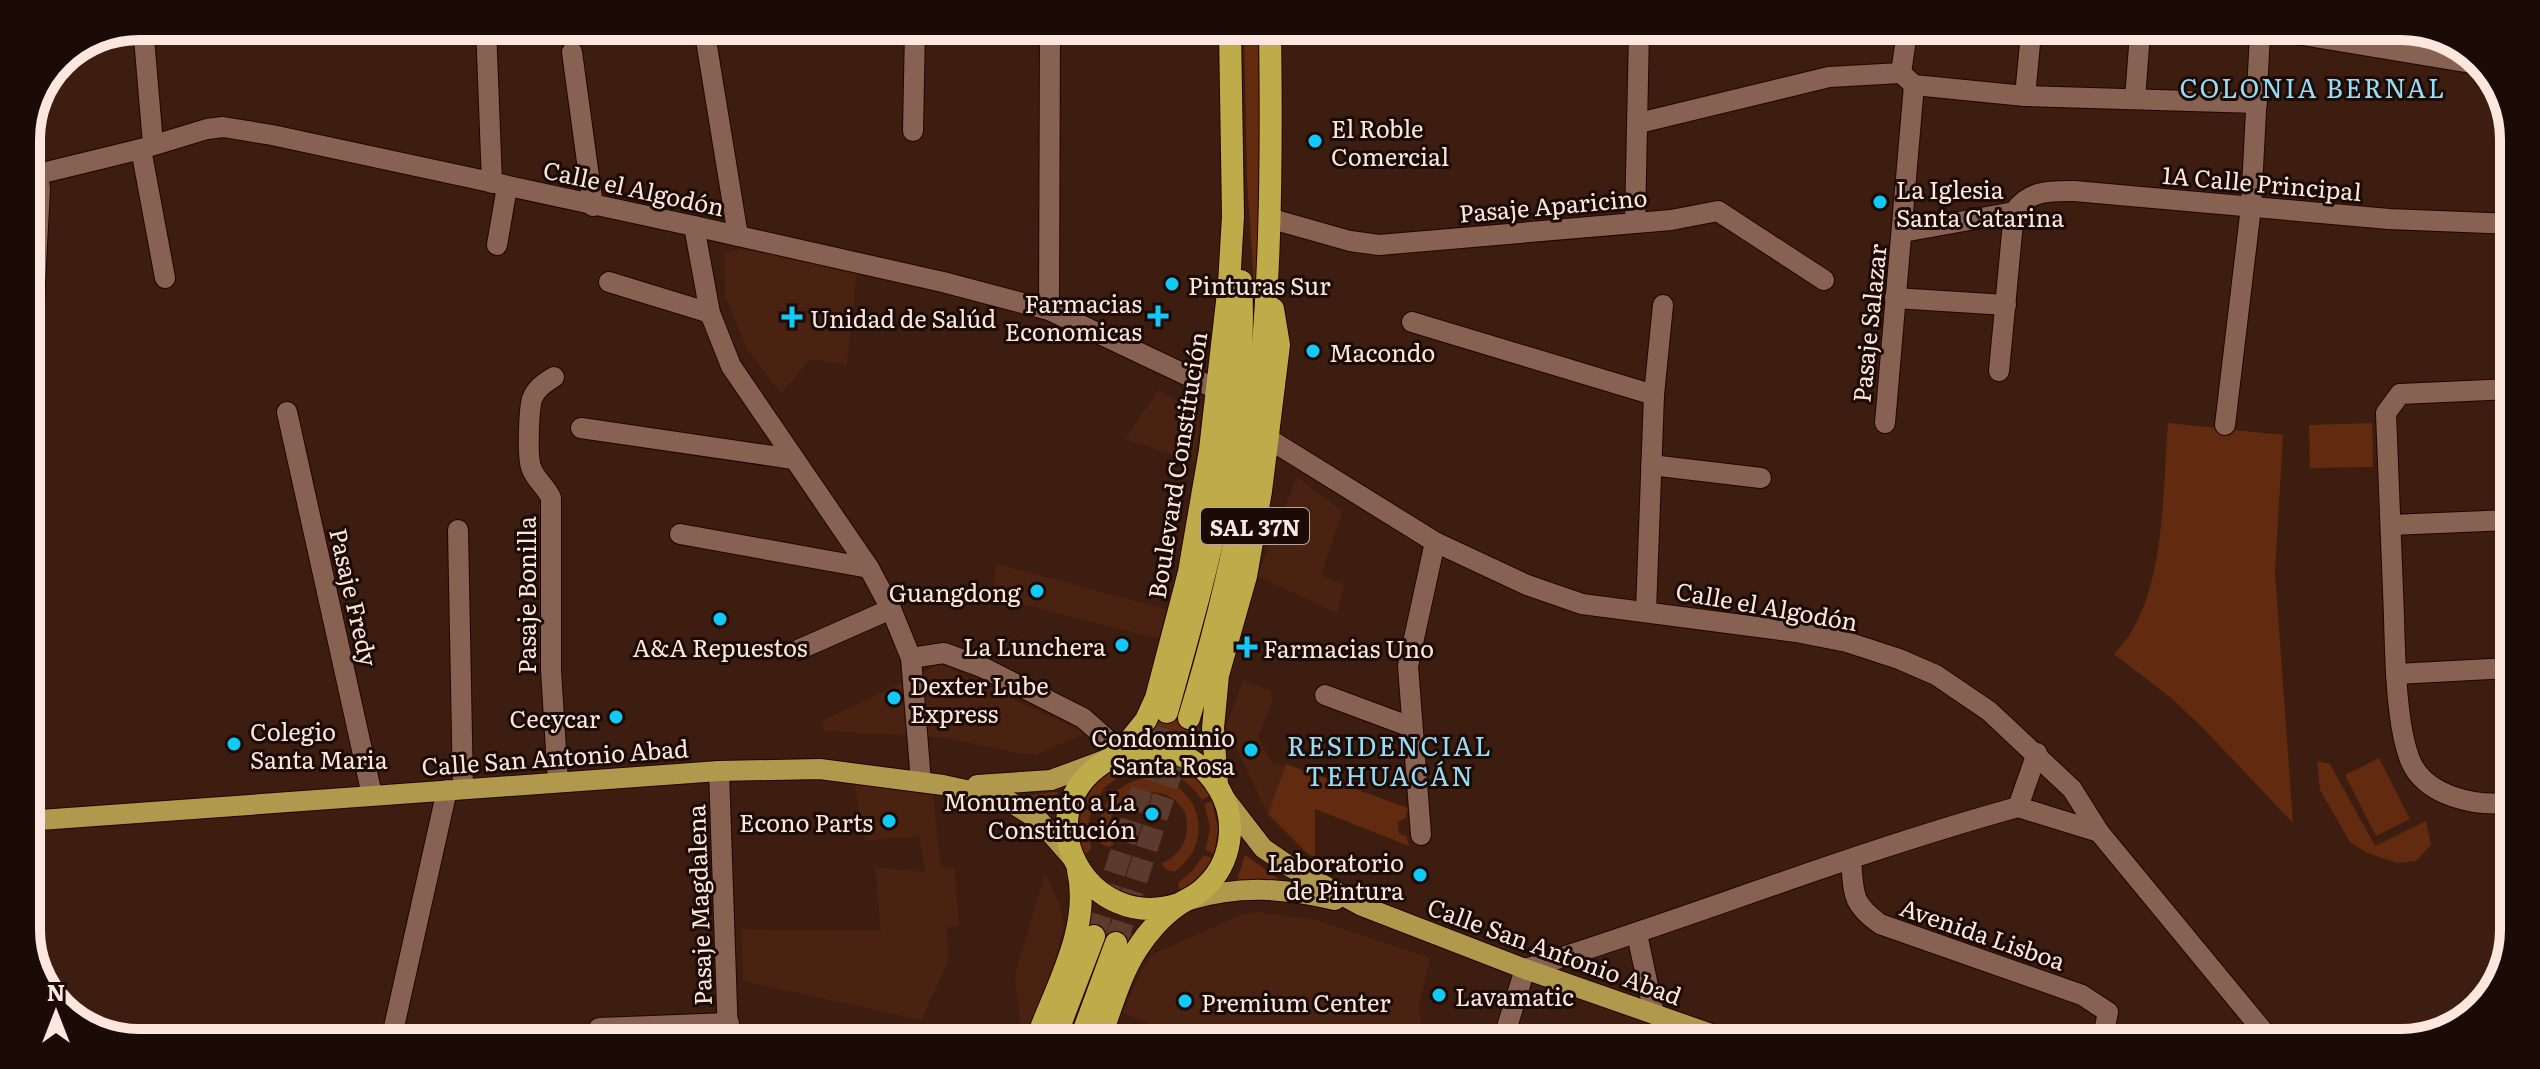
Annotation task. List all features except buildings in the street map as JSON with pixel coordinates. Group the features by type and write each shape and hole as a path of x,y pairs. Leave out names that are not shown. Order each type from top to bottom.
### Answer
{"highway":[{"name":"Boulevard Constitución","path":"1114,756 1151,711 1194,547 1218,390 1229,284 1233,216 1230,40"},
{"name":"Boulevard Constitución","path":"1233,216 1243,317 1240,367 1227,467 1178,715 1215,631 1245,489 1263,343 1269,218 1270,40"},
{"name":"Boulevard Constitución","path":"1219,789 1213,728 1218,675 1246,576 1269,439 1279,345 1266,264"},
{"path":"1114,756 1149,748 1173,752 1194,762 1219,789"},
{"name":"SAL 37N","path":"1040,1029 1079,925 1082,890 1068,831 1072,803 1086,778 1114,756"},
{"name":"SAL 37N","path":"1104,1029 1138,948 1182,903 1208,885 1224,860 1230,821 1219,789"},
{"path":"1076,864 1097,891 1122,905 1150,910 1182,903"},
{"path":"1060,1029 1105,940 1083,1029"}],"main road":[{"name":"Calle San Antonio Abad","path":"943,785 1018,784 1051,780 1114,756"},
{"name":"Calle San Antonio Abad","path":"40,820 719,771 820,769 943,785 1007,800 1039,820 1076,864"},
{"name":"Calle San Antonio Abad","path":"1219,789 1248,832 1263,848 1292,868 1362,906 1525,969 1697,1029"},
{"name":"Calle San Antonio Abad","path":"1182,903 1212,893 1269,889 1294,890 1362,906"}],"street":[{"path":"143,40 147,147 165,278"},
{"path":"487,40 499,185 497,245"},
{"path":"706,40 738,236"},
{"path":"913,131 915,40"},
{"path":"1049,310 1050,40"},
{"path":"1635,222 1639,40"},
{"name":"Pasaje Salazar","path":"1885,423 1903,232 1907,40"},
{"path":"2025,96 2030,40"},
{"path":"2135,99 2139,40"},
{"path":"2225,425 2251,207 2260,40"},
{"path":"2332,40 2463,62"},
{"path":"572,52 593,206"},
{"path":"1639,123 1829,77 1908,79 2025,96 2257,103"},
{"name":"Calle el Algodón","path":"40,174 223,127 694,226 943,282 1049,310 1218,390"},
{"name":"1A Calle Principal","path":"2014,212 2021,201 2030,195 2050,191 2389,219 2500,223"},
{"name":"Pasaje Aparicino","path":"1269,218 1350,241 1379,245 1671,220 1718,211 1824,280"},
{"path":"1903,232 2014,212 1999,371"},
{"path":"694,226 710,313 731,366 869,568 891,609 911,658 921,782"},
{"path":"609,282 710,313"},
{"path":"1895,298 2006,305"},
{"path":"1646,611 1654,395 1663,305"},
{"path":"1412,322 1654,395"},
{"name":"Pasaje Bonilla","path":"554,377 539,387 532,399 529,461 536,478 551,498 551,670 558,782"},
{"path":"2500,389 2400,394 2386,413 2396,674 2405,741 2412,764 2445,795 2500,804"},
{"name":"Pasaje Fredy","path":"287,412 372,795"},
{"path":"581,428 793,459"},
{"name":"Calle el Algodón","path":"1269,439 1435,542 1527,585 1582,604 1796,632 1847,642 1936,675 1971,698 2037,753 2072,789 2099,832 2261,1029"},
{"path":"1651,465 1761,478"},
{"path":"2391,525 2500,520"},
{"path":"394,1029 455,790 458,530"},
{"path":"680,534 869,568"},
{"path":"1421,835 1408,666 1435,542"},
{"path":"798,650 891,609"},
{"path":"911,658 944,653 982,667 1083,718 1109,741 1114,756"},
{"path":"2396,674 2500,668"},
{"path":"1325,695 1411,727"},
{"path":"2018,807 2037,753"},
{"name":"Pasaje Magdalena","path":"719,771 729,1029"},
{"path":"1506,1029 1525,969 1637,934 1931,831 2018,807 2099,832"},
{"name":"Avenida Lisboa","path":"1851,860 1854,892 1860,910 1880,924 2082,995 2108,1012 2105,1029"},
{"path":"1637,934 1654,1014"},
{"path":"599,1028 664,1029"}],"shaded area":[{"path":"1244,40 1259,40 1261,183 1255,295 1247,181"},
{"name":"Unidad de Salúd","path":"741,249 857,269 847,365 810,359 781,394 747,349 725,296 724,259 727,252"},
{"path":"1159,390 1198,414 1200,423 1195,462 1125,439"},
{"path":"2168,423 2283,435 2275,572 2293,823 2200,725 2114,654 2131,632 2144,606 2153,576 2159,545"},
{"path":"2372,423 2373,467 2310,468 2309,425"},
{"path":"1297,477 1342,511 1321,575 1344,585 1337,613 1257,576"},
{"path":"997,564 1166,609 1159,639 991,596"},
{"path":"940,664 1086,733 1035,755 949,738 824,731 822,721"},
{"name":"Condominio Santa Rosa","path":"1243,680 1271,691 1272,702 1258,737 1272,763 1285,767 1268,814 1226,727"},
{"path":"1155,715 1199,727 1198,735 1153,725"},
{"path":"2379,758 2410,819 2376,836 2345,775"},
{"path":"1138,760 1160,761 1179,768 1196,779 1210,796 1202,800 1187,783 1159,770 1126,773 1122,765"},
{"path":"2317,761 2330,764 2375,846 2426,821 2431,845 2416,861 2398,863 2367,853 2350,842 2320,790"},
{"path":"1286,764 1408,808 1406,818 1398,822 1399,834 1406,836 1409,846 1315,809 1315,857 1308,854 1268,814"},
{"path":"1117,767 1121,775 1105,787 1093,806 1084,803 1095,784"},
{"path":"1144,778 1163,780 1178,788 1190,799 1196,813 1199,829 1196,844 1188,859 1174,872 1165,869 1162,863 1174,856 1183,845 1186,816 1177,802 1163,794 1146,792 1129,796 1117,806 1110,822 1114,844 1109,847 1101,844 1099,821 1107,802 1123,787"},
{"path":"854,781 933,795 941,866 955,870 959,927 947,927 949,960 921,1020 743,981 742,929 881,931 875,867 925,872 919,836 865,841"},
{"path":"1058,792 1048,820 1021,796"},
{"path":"1212,801 1218,829 1214,854 1206,850 1210,826 1204,804"},
{"path":"1082,808 1091,811 1088,824 1091,848 1087,853 1083,852 1079,832"},
{"path":"1204,855 1212,858 1209,863 1198,877 1180,891 1178,883"},
{"path":"1245,855 1280,880 1281,882 1237,880"},
{"path":"1045,873 1059,903 1064,926 1048,985 1028,1029 1021,1029 1015,975"},
{"path":"1258,912 1316,920 1430,958 1419,1005 1422,1029 1162,1029 1123,1013 1142,969 1153,954 1241,915"},
{"path":"1088,916 1133,934 1128,941 1086,925"},
{"path":"918,1025 941,1029 916,1029"}],"tunnel":[{"path":"1094,936 1167,712"},
{"path":"1116,943 1189,718"}],"place":[{"name":"El Roble Comercial","path":"1315,141"},
{"name":"La Iglesia Santa Catarina","path":"1880,202"},
{"name":"Pinturas Sur","path":"1172,284"},
{"name":"Farmacias Economicas","path":"1158,316"},
{"name":"Unidad de Salúd","path":"792,317"},
{"name":"Macondo","path":"1313,351"},
{"name":"Guangdong","path":"1037,591"},
{"name":"A&A Repuestos","path":"720,619"},
{"name":"La Lunchera","path":"1122,645"},
{"name":"Farmacias Uno","path":"1247,647"},
{"name":"Dexter Lube Express","path":"894,698"},
{"name":"Cecycar","path":"616,717"},
{"name":"Colegio Santa Maria","path":"234,744"},
{"name":"Condominio Santa Rosa","path":"1251,750"},
{"name":"Monumento a La Constitución","path":"1152,814"},
{"name":"Econo Parts","path":"889,821"},
{"name":"Laboratorio de Pintura","path":"1420,875"},
{"name":"Lavamatic","path":"1439,995"},
{"name":"Premium Center","path":"1185,1001"}],"district":[{"name":"COLONIA BERNAL","path":"2313,86"},
{"name":"RESIDENCIAL TEHUACÁN","path":"1390,759"}]}
